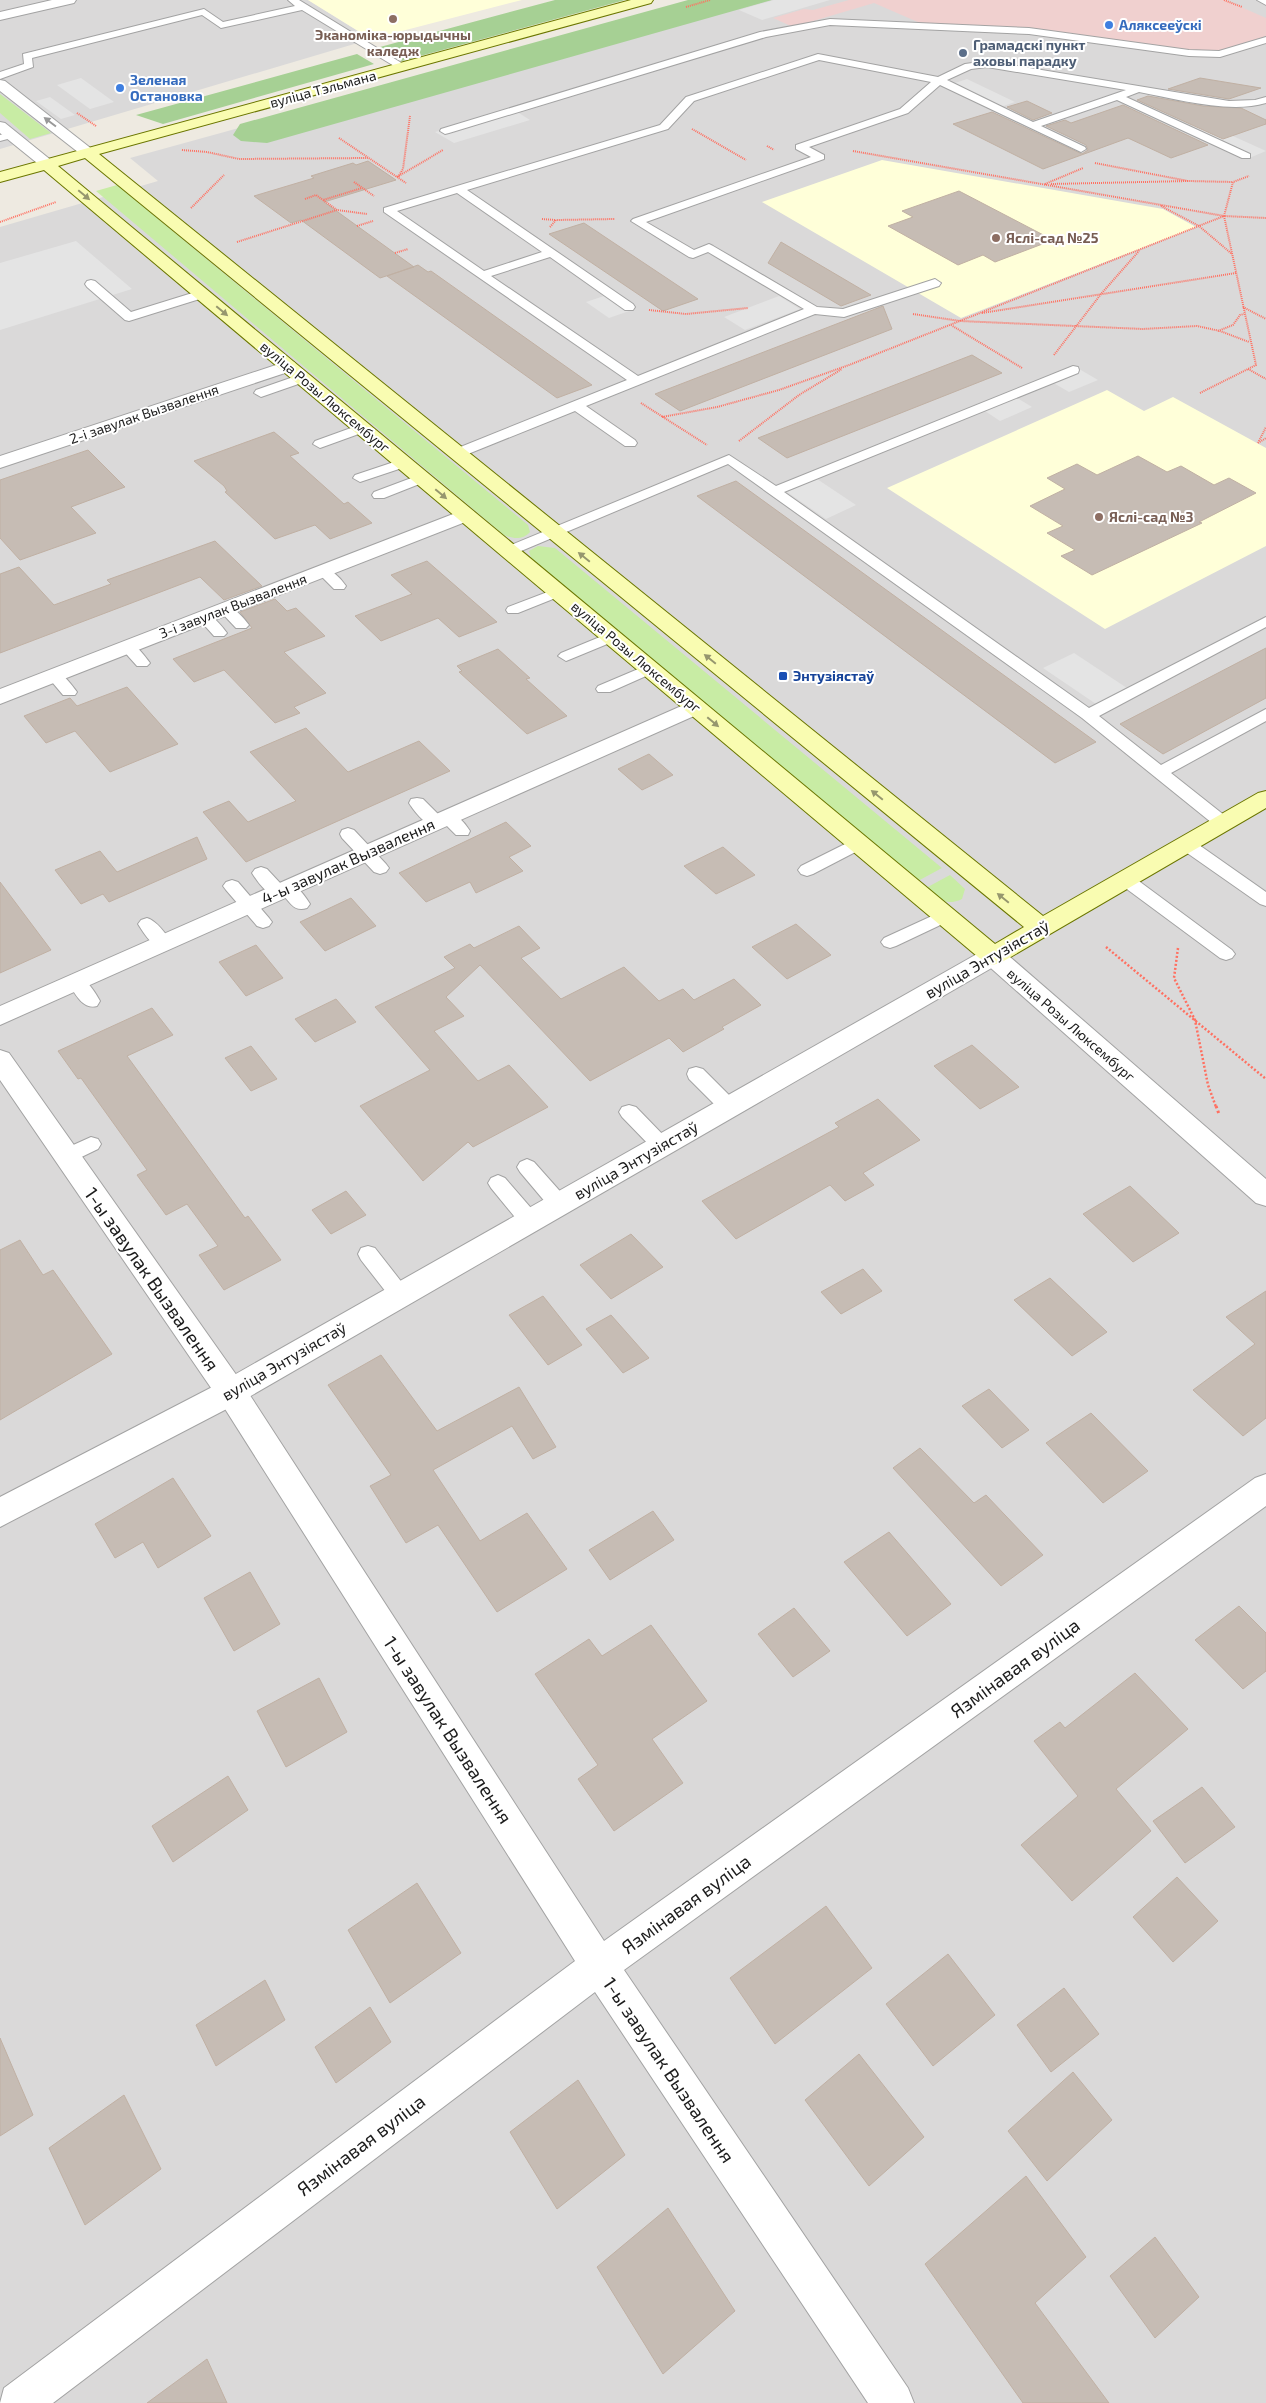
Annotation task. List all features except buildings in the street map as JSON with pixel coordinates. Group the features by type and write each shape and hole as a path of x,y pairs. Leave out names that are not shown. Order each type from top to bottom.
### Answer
{"main road":[{"name":"вуліца Тэльмана","path":"0,177 646,0"},
{"path":"88,153 1041,928"},
{"name":"вуліца Розы Люксембург","path":"47,164 993,956"},
{"name":"вуліца Энтузіястаў","path":"993,956 1266,798"}],"street":[{"path":"0,16 53,2 69,0"},
{"path":"0,84 88,153"},
{"name":"вуліца Розы Люксембург","path":"4,133 47,164"},
{"name":"2-і завулак Вызвалення","path":"1,461 295,372"},
{"name":"3-і завулак Вызвалення","path":"0,697 466,515"},
{"name":"4-ы завулак Вызвалення","path":"0,1016 163,944 256,914 289,895 373,861 695,707"},
{"name":"вуліца Розы Люксембург","path":"993,956 1266,1195"},
{"name":"вуліца Энтузіястаў","path":"0,1513 231,1392 993,956"},
{"name":"1-ы завулак Вызвалення","path":"0,1060 79,1150 231,1392 599,1966 893,2403"},
{"name":"Язмінавая вуліца","path":"19,2403 599,1966 1266,1488"}],"lane":[{"path":"292,0 403,67"},
{"path":"221,25 303,7"},
{"path":"0,76 29,65 27,56 204,12 232,33"},
{"path":"445,131 764,34 830,22 1029,31 1196,53 1220,54 1266,40"},
{"path":"637,381 388,210 664,126 690,99 818,57 898,70 939,80 1081,149"},
{"path":"667,64 683,72"},
{"path":"935,283 844,313 814,310 709,248 693,254 637,222 820,157 800,147 904,111 939,80 970,66 987,64 1229,104 1256,104 1266,100"},
{"path":"898,70 952,73"},
{"path":"703,82 718,90"},
{"path":"1032,126 1136,90"},
{"path":"1116,96 1246,156"},
{"path":"460,189 629,307"},
{"path":"482,275 552,253"},
{"path":"91,284 128,318 202,294"},
{"path":"458,453 814,310"},
{"path":"775,491 1074,370"},
{"path":"261,393 295,372"},
{"path":"576,406 630,443"},
{"path":"320,444 362,428"},
{"path":"509,551 555,533 726,457 1088,715 1223,823"},
{"path":"360,478 403,463"},
{"path":"379,495 422,478"},
{"path":"323,571 340,586"},
{"path":"513,610 558,592"},
{"path":"225,609 241,625"},
{"path":"204,617 219,633"},
{"path":"1088,715 1266,621"},
{"path":"566,656 612,637"},
{"path":"128,647 142,663"},
{"path":"604,689 650,669"},
{"path":"55,676 69,692"},
{"path":"1160,772 1266,714"},
{"path":"417,803 449,823"},
{"path":"348,834 373,861"},
{"path":"807,870 858,843"},
{"path":"1186,844 1266,900"},
{"path":"261,873 289,895"},
{"path":"1126,880 1226,954"},
{"path":"232,886 256,914"},
{"path":"890,942 945,916"},
{"path":"147,924 163,944"},
{"path":"77,982 92,1001"},
{"path":"696,1074 729,1107"},
{"path":"629,1112 662,1146"},
{"path":"527,1167 559,1204"},
{"path":"498,1183 530,1221"},
{"path":"368,1254 400,1295"}],"path":[{"path":"686,7 710,0"},
{"path":"397,177 403,169 410,116"},
{"path":"672,118 746,160"},
{"path":"397,177 460,141 445,131"},
{"path":"339,138 413,188"},
{"path":"811,143 1224,216 1266,218"},
{"path":"767,146 774,150"},
{"path":"175,150 207,152 239,159 368,158"},
{"path":"1040,188 1044,184 1098,162 1188,181"},
{"path":"190,208 224,175"},
{"path":"1044,184 1233,182 1248,176"},
{"path":"354,182 375,197"},
{"path":"1200,393 1256,364 1249,342 1224,216 1233,182"},
{"path":"323,200 362,188"},
{"path":"232,244 337,210 316,195 304,199"},
{"path":"0,222 32,212 61,199"},
{"path":"1159,204 1198,226 1232,254"},
{"path":"662,416 717,407 779,390 849,365 1224,216"},
{"path":"546,231 556,220 620,219"},
{"path":"357,226 377,220"},
{"path":"1049,361 1101,294 1141,249"},
{"path":"974,315 1236,273"},
{"path":"1243,306 1266,319"},
{"path":"862,307 960,321 1128,327 1139,330 1192,326 1217,331 1249,342"},
{"path":"645,309 680,315 748,308"},
{"path":"1217,331 1233,326 1240,316 1244,314"},
{"path":"950,324 1029,372"},
{"path":"618,389 726,457 752,430 799,395 849,365"},
{"path":"1248,369 1266,379"},
{"path":"1266,427 1258,443 1266,438"},
{"path":"1181,920 1174,978 1195,1020 1208,1085 1222,1122"},
{"path":"1106,947 1266,1079"}],"shaded area":[{"path":"0,0 308,0 371,39 0,149"},
{"name":"Эканоміка-юрыдычны каледж","path":"308,0 522,0 371,39"},
{"path":"703,0 1266,0 1266,2403 0,2403 0,227 158,181 130,158"},
{"path":"774,0 830,0 762,20 739,10"},
{"name":"Аляксееўскі","path":"849,0 1225,0 1266,18 1266,36 1215,52 1190,51 991,27 920,23 874,3 793,27 773,18 804,9 813,10"},
{"path":"81,78 114,102 90,109 57,85"},
{"path":"967,79 1015,102 995,109 946,86"},
{"path":"50,97 75,115 61,119 36,101"},
{"path":"511,108 530,120 454,143 435,132"},
{"path":"1202,122 1266,151 1247,159 1182,129"},
{"name":"Яслі-сад №25","path":"882,160 1163,209 1196,227 961,318 762,202"},
{"path":"76,241 132,289 0,330 0,263"},
{"path":"613,293 635,309 609,318 586,302"},
{"path":"779,296 800,309 745,330 724,317"},
{"path":"1074,366 1098,380 1069,392 1045,378"},
{"name":"Яслі-сад №3","path":"1107,390 1144,411 1173,397 1266,448 1266,546 1105,629 887,488"},
{"path":"1014,396 1032,407 1000,421 982,409"},
{"path":"817,479 856,505 826,519 787,492"},
{"path":"1074,653 1127,688 1096,704 1043,668"}],"green space":[{"path":"555,0 625,0 402,61 380,47"},
{"path":"688,0 772,0 267,143 241,141 233,135 240,124"},
{"path":"357,54 374,64 163,124 136,115"},
{"path":"0,94 51,133 30,139 0,113"},
{"path":"117,185 528,525 530,532 518,538 504,535 96,191"},
{"path":"538,546 555,548 942,868 916,882 531,558 529,551"},
{"path":"950,875 965,889 962,899 946,902 924,889"}],"place":[{"name":"Эканоміка-юрыдычны каледж","path":"393,19"},
{"name":"Аляксееўскі","path":"1109,25"},
{"name":"Грамадскі пункт аховы парадку","path":"963,53"},
{"name":"Зеленая Остановка","path":"120,88"},
{"name":"Яслі-сад №25","path":"996,238"},
{"name":"Яслі-сад №3","path":"1099,517"},
{"name":"Энтузіястаў","path":"783,676"}]}
